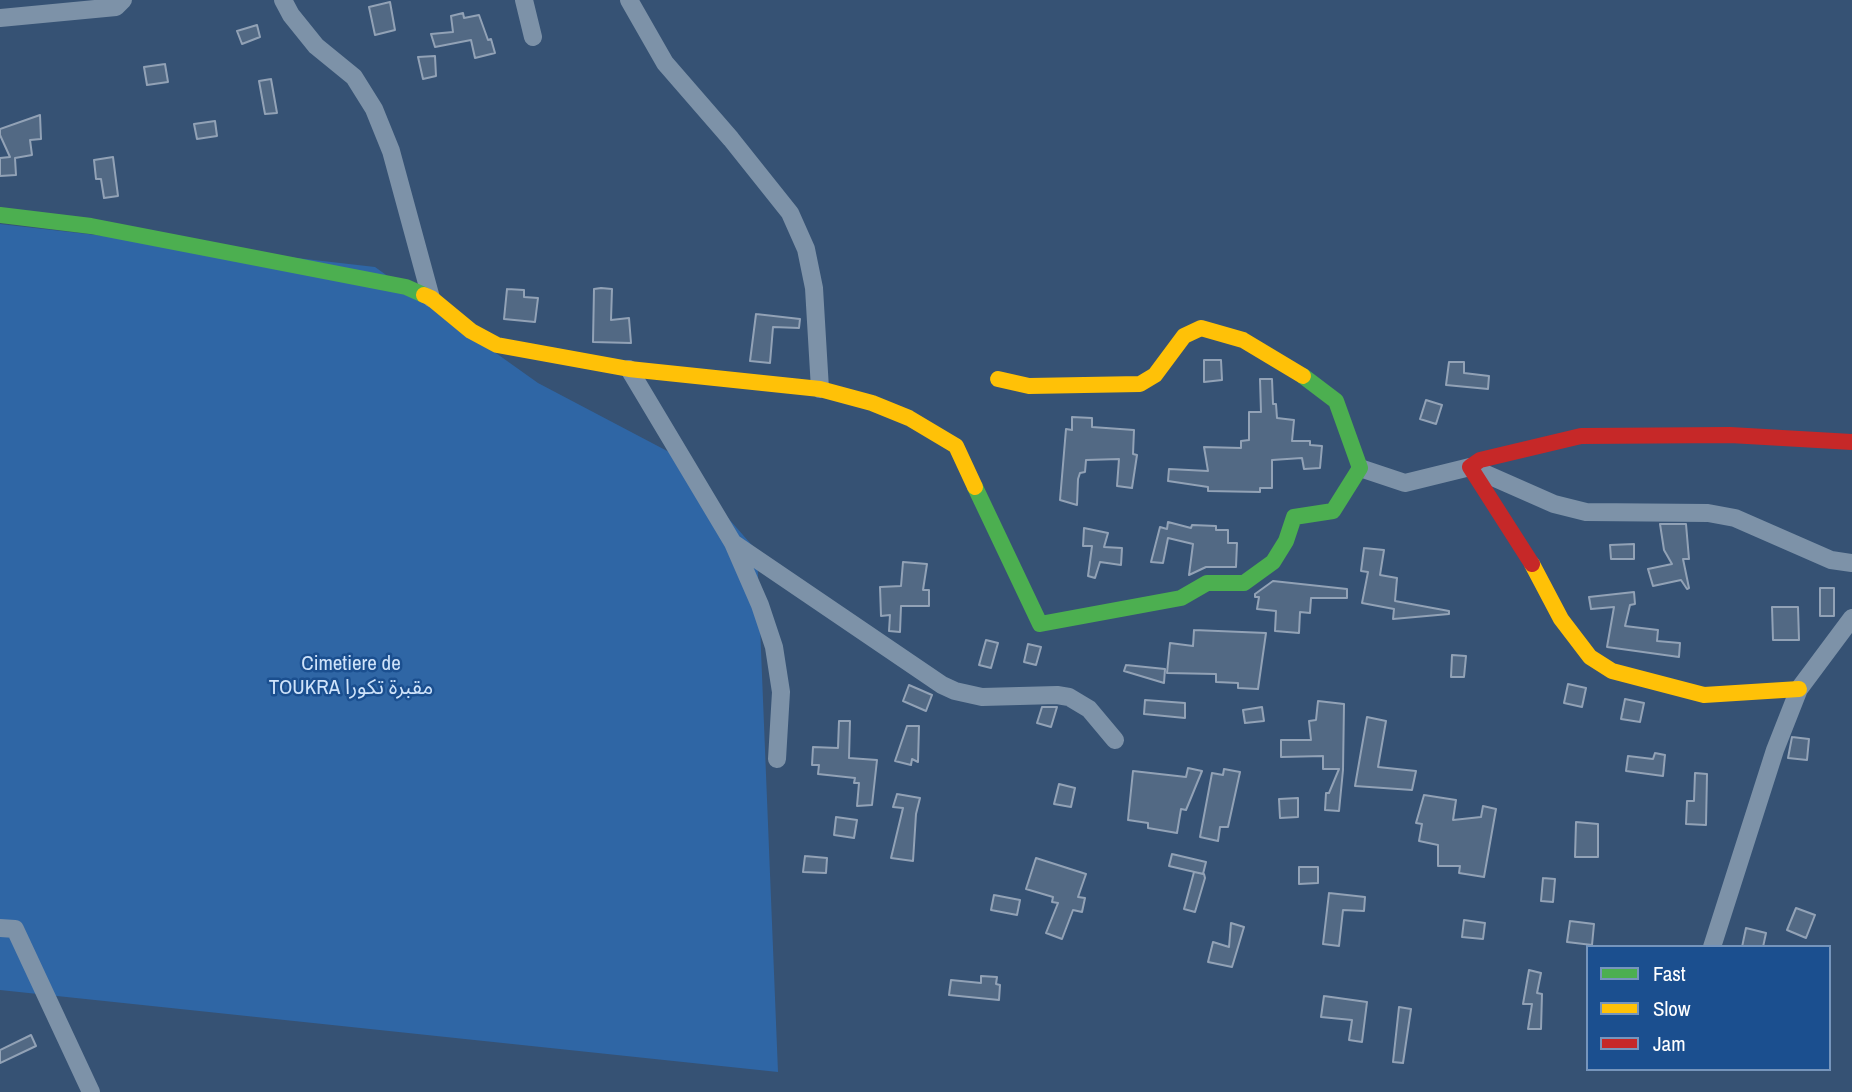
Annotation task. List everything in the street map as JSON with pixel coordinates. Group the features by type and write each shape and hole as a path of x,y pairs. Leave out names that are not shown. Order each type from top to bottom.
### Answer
{"street":[{"path":"0,18 116,7 123,0"},
{"path":"283,0 291,15 316,46 354,77 374,109 391,151 431,298"},
{"path":"524,0 533,37"},
{"path":"629,0 665,63 790,213 806,249 814,288 820,389"},
{"path":"0,215 91,226 406,287 431,298 471,331 497,345 629,369 820,389 872,402 909,418 956,446 1040,625 1112,609 1181,598 1207,583 1244,583 1273,562 1286,541 1294,517 1333,511 1360,468"},
{"path":"998,379 1029,386 1140,384 1155,375 1184,336 1201,328 1243,340 1298,373 1336,401 1360,468"},
{"path":"629,369 733,543 760,605 774,648 781,703 777,759"},
{"path":"1360,468 1405,483 1470,467 1480,460 1581,436 1730,435 1852,442"},
{"path":"1470,467 1554,504 1586,512 1708,513 1735,517 1831,561 1852,563"},
{"path":"1470,467 1529,559 1561,619 1590,657 1612,671 1704,695 1799,689"},
{"path":"733,543 942,685 961,693 982,697 1069,697 1089,709 1115,740"},
{"path":"1714,945 1775,750 1799,689 1852,618"},
{"path":"0,928 15,929 91,1092"}],"green space":[{"name":"Cimetiere de TOUKRA مقبرة تكورا","path":"0,224 375,267 538,383 671,453 757,551 778,1072 0,990"}],"building":[{"path":"390,2 395,30 375,35 369,7"},
{"path":"463,13 464,18 479,15 495,53 475,58 471,40 435,47 431,34 453,32 451,16"},
{"path":"257,25 260,37 242,44 237,31"},
{"path":"435,56 436,76 423,79 418,57"},
{"path":"165,64 168,82 147,85 144,67"},
{"path":"271,79 277,113 265,114 259,81"},
{"path":"40,115 41,139 30,140 32,155 15,158 16,175 0,176 0,158 10,157 0,129"},
{"path":"215,121 217,136 197,139 194,124"},
{"path":"113,157 118,196 104,198 101,179 96,179 94,160"},
{"path":"507,289 524,290 524,297 538,298 535,322 504,319"},
{"path":"594,289 612,289 611,320 629,318 631,343 593,342"},
{"path":"756,314 800,319 799,328 773,327 770,363 750,361"},
{"path":"1204,360 1221,360 1222,380 1204,382"},
{"path":"1449,362 1464,362 1464,373 1489,376 1488,389 1446,385"},
{"path":"1260,379 1272,379 1273,404 1276,404 1277,418 1294,420 1292,441 1310,441 1310,445 1322,446 1320,468 1304,469 1302,458 1272,460 1272,488 1260,488 1260,492 1208,491 1208,487 1168,481 1169,469 1208,471 1204,447 1241,448 1241,441 1249,440 1249,412 1261,412"},
{"path":"1426,400 1442,405 1436,424 1420,419"},
{"path":"1072,417 1092,418 1092,427 1134,430 1133,454 1137,455 1132,488 1117,486 1119,459 1086,460 1085,472 1080,473 1078,479 1077,505 1060,500 1066,429 1072,430"},
{"path":"1168,522 1191,528 1192,525 1216,526 1216,530 1228,530 1228,543 1237,543 1236,567 1206,567 1189,575 1193,544 1168,538 1163,563 1151,562 1160,527 1167,529"},
{"path":"1660,524 1686,524 1689,559 1683,559 1689,588 1687,589 1681,580 1653,586 1648,569 1672,564 1664,550"},
{"path":"1084,528 1108,533 1104,547 1122,548 1121,565 1100,562 1095,578 1088,576 1092,546 1083,546"},
{"path":"1634,544 1634,559 1611,559 1610,545"},
{"path":"1364,548 1384,550 1380,575 1397,578 1395,601 1449,611 1449,614 1393,619 1394,609 1362,603 1368,572 1361,571"},
{"path":"903,562 927,564 923,590 929,590 929,606 901,606 900,632 889,631 890,615 881,616 880,587 901,586"},
{"path":"1273,581 1347,589 1347,598 1311,598 1310,613 1300,612 1299,633 1275,631 1276,611 1257,609 1259,597 1255,597 1255,594"},
{"path":"1820,588 1834,588 1834,616 1820,616"},
{"path":"1634,592 1635,604 1630,605 1625,626 1658,630 1657,641 1680,643 1679,657 1607,647 1614,607 1591,609 1589,597"},
{"path":"1772,607 1798,607 1799,640 1773,640"},
{"path":"1194,630 1266,633 1258,689 1238,688 1238,683 1216,682 1216,674 1167,673 1170,643 1193,646"},
{"path":"986,640 998,643 991,668 979,665"},
{"path":"1028,644 1041,647 1036,665 1024,662"},
{"path":"1452,655 1466,656 1464,677 1451,677"},
{"path":"1126,665 1165,669 1164,683 1124,671"},
{"path":"1568,684 1586,688 1582,707 1564,703"},
{"path":"909,685 932,695 926,711 903,701"},
{"path":"1625,699 1644,703 1640,722 1621,719"},
{"path":"1145,700 1185,703 1185,718 1144,714"},
{"path":"1318,701 1344,704 1339,811 1325,810 1326,793 1329,793 1339,769 1323,769 1323,756 1281,757 1281,740 1311,740 1309,721 1316,720"},
{"path":"1042,707 1057,707 1051,727 1037,723"},
{"path":"1262,707 1264,721 1245,723 1243,710"},
{"path":"1367,717 1386,721 1378,767 1416,771 1412,790 1355,786"},
{"path":"839,721 850,721 849,758 877,760 872,805 857,806 859,783 854,783 855,778 818,774 819,765 812,765 813,747 838,748"},
{"path":"907,726 919,726 918,762 912,759 911,765 895,761"},
{"path":"1792,737 1809,739 1807,760 1788,758"},
{"path":"1655,753 1665,755 1663,776 1626,771 1628,756 1653,759"},
{"path":"1188,768 1202,771 1186,810 1181,809 1177,833 1148,828 1148,823 1128,820 1133,771 1186,777"},
{"path":"1224,769 1240,772 1228,827 1220,827 1218,841 1200,837 1212,773 1223,775"},
{"path":"1695,773 1707,774 1706,825 1686,824 1687,801 1694,801"},
{"path":"1059,784 1075,788 1071,807 1054,804"},
{"path":"897,794 920,798 916,814 913,861 891,858 903,808 893,807"},
{"path":"1424,795 1456,800 1453,820 1481,817 1483,806 1496,809 1484,877 1459,873 1460,866 1438,866 1438,845 1419,841 1422,824 1416,823"},
{"path":"1298,798 1298,817 1280,818 1279,799"},
{"path":"836,817 857,820 854,838 834,835"},
{"path":"1576,822 1598,824 1598,857 1575,857"},
{"path":"1172,854 1206,862 1203,874 1169,866"},
{"path":"805,856 827,858 826,873 803,872"},
{"path":"1036,858 1086,874 1078,897 1085,898 1082,912 1073,910 1062,939 1046,933 1058,903 1052,902 1053,897 1026,889"},
{"path":"1299,867 1318,867 1318,883 1299,884"},
{"path":"1194,872 1204,874 1205,878 1195,912 1184,909"},
{"path":"1543,878 1555,879 1553,902 1541,901"},
{"path":"1329,893 1365,897 1364,911 1343,910 1339,946 1323,944"},
{"path":"994,895 1020,900 1017,915 991,910"},
{"path":"1796,908 1815,915 1806,938 1787,930"},
{"path":"1464,920 1485,923 1483,939 1462,937"},
{"path":"1570,921 1594,924 1592,945 1567,942"},
{"path":"1231,923 1244,927 1232,967 1208,962 1213,942 1229,947"},
{"path":"1746,928 1766,933 1763,945 1742,945"},
{"path":"1529,970 1541,973 1537,993 1542,994 1541,1029 1528,1029 1532,1004 1523,1004"},
{"path":"981,976 997,977 996,984 1000,985 999,1000 949,995 951,980 981,983"},
{"path":"1324,996 1367,1002 1362,1042 1349,1040 1352,1020 1321,1017"},
{"path":"1399,1007 1411,1009 1403,1063 1393,1062"},
{"path":"31,1035 36,1046 0,1063 0,1050"}],"traffic: fast":[{"path":"0,215 91,226 406,287 424,295"},
{"path":"975,487 1040,624 1181,598 1207,583 1244,583 1273,562 1286,541 1294,517 1333,511 1360,468 1336,401 1303,376"}],"traffic: slow":[{"path":"424,295 471,331 497,345 629,369 820,389 872,403 909,418 956,446 975,487"},
{"path":"998,379 1029,386 1140,384 1155,375 1184,336 1201,328 1243,340 1303,376"},
{"path":"1532,564 1561,619 1590,657 1612,671 1704,695 1799,689"}],"traffic: jam":[{"path":"1532,564 1470,467 1480,460 1581,436 1730,435 1852,442"}]}
